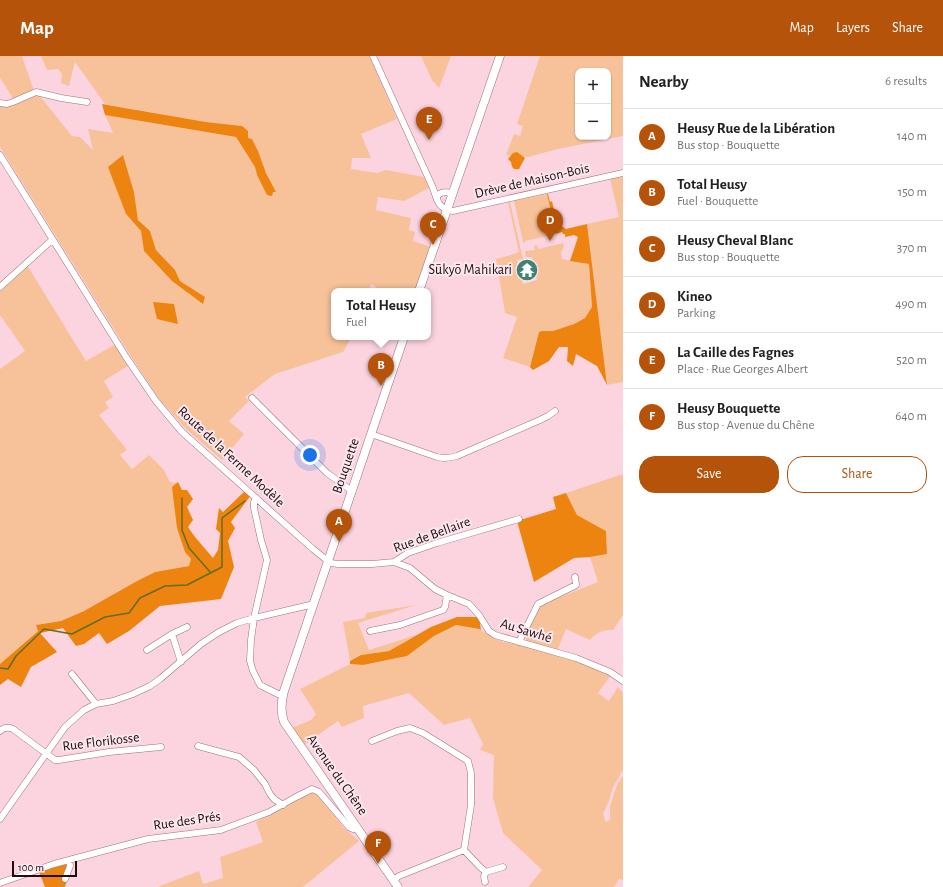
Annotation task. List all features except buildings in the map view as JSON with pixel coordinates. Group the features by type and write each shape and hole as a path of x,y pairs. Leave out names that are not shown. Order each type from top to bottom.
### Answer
{"main road":[{"path":"420,288 500,56"},
{"name":"Bouquette","path":"283,694 403,340"},
{"name":"Avenue du Chêne","path":"283,694 281,711 284,722 396,885"}],"street":[{"path":"373,56 437,199 442,207 447,210"},
{"path":"0,103 7,104 36,92 60,98 87,102"},
{"name":"Route de la Ferme Modèle","path":"0,155 52,240 156,402 182,432 328,561"},
{"name":"Drève de Maison-Bois","path":"447,210 460,210 623,173"},
{"path":"433,188 441,193"},
{"path":"437,199 437,196 441,193 453,193"},
{"path":"0,287 52,240"},
{"path":"252,398 327,473 352,491"},
{"path":"371,434 437,458 444,459 458,456 540,420 555,411"},
{"path":"256,498 254,508 267,560 254,618 250,661 260,685 278,694 283,694"},
{"name":"Rue de Bellaire","path":"328,561 338,564 372,564 394,562 408,553 519,519"},
{"name":"Au Sawhé","path":"394,562 410,568 435,589 469,604 479,615 489,631 495,635 576,658 610,672 623,681"},
{"path":"519,642 538,604 576,585 575,577"},
{"path":"370,630 400,624 443,610 448,595"},
{"name":"Rue Florikosse","path":"0,818 65,727 84,710 96,704 133,694 150,686 201,644 219,632 254,618 314,604"},
{"path":"147,650 172,634 187,627"},
{"path":"172,634 181,662"},
{"path":"72,674 96,704"},
{"path":"0,731 4,728 13,729 46,753"},
{"path":"372,741 397,731 410,728 423,733 468,761 472,773 471,805 464,850"},
{"path":"198,746 239,758 254,770 265,784 274,800 283,805"},
{"name":"Rue Florikosse","path":"46,753 55,760 59,760 103,752 161,747"},
{"name":"Rue des Prés","path":"0,883 44,867 148,839 221,830 269,812 312,789 319,792 348,827 353,830 358,828"},
{"path":"396,885 399,876 464,850"},
{"path":"464,850 486,872"},
{"path":"65,879 70,866 70,860"},
{"path":"486,872 503,867"},
{"path":"486,872 484,876 486,882"}],"shaded area":[{"path":"0,56 22,56 34,91 14,100 0,78"},
{"path":"41,56 369,56 397,119 361,134 371,158 352,158 351,169 377,173 386,170 424,177 429,188 404,201 378,197 376,210 411,218 409,230 415,232 413,241 431,247 417,288 377,288 372,284 369,288 331,288 331,340 350,340 343,352 275,374 245,397 249,401 229,421 244,434 222,460 187,430 159,399 0,147 0,105 35,94 39,95 72,136 80,137 93,150 88,129 113,133 105,115 236,137 255,167 257,175 273,192 276,192 266,173 252,139 248,138 242,126 206,122 105,104 75,62 69,86 61,83 62,74 58,69 47,70","holes":["123,155 134,192 138,220 150,231 156,250 175,270 180,281 205,297 172,281 144,251 141,231 126,214"]},
{"path":"421,56 451,56 439,88 432,80"},
{"path":"540,56 623,56 623,136 611,138 611,68 575,68 575,140 603,140 528,157 506,155 514,134 520,136 523,126 517,124"},
{"path":"102,104 206,122 242,126 248,131 248,138 252,139 266,173 276,192 273,192 272,196 267,195 257,175 255,167 236,137 105,115"},
{"path":"517,152 525,158 519,169 514,169 508,159 513,153"},
{"path":"123,155 134,192 138,220 150,231 156,250 175,270 180,281 205,297 203,304 172,281 144,251 141,231 126,214 108,167"},
{"path":"623,176 623,382 607,385 587,224 619,217 610,179"},
{"path":"547,194 556,234 525,241 525,243 523,242 514,201"},
{"path":"547,194 550,202 552,201 558,223 566,229 587,224 607,385 597,366 576,354 573,366 567,361 568,347 559,347 549,361 533,370 530,367 539,332 553,331 574,324 585,318 592,307 589,264 570,261 578,237 574,235 565,237 565,234 562,232 556,234"},
{"path":"508,202 510,202 523,259 517,260 523,284 537,280 532,257 526,257 525,252 527,250 535,250 534,246 537,245 538,249 563,243 564,246 561,253 562,259 589,264 592,307 585,318 574,324 553,331 539,332 530,367 503,358 517,317 505,313 496,259 519,252"},
{"path":"27,265 86,361 116,344 129,365 104,381 113,397 105,402 109,408 99,415 127,450 120,455 132,469 149,455 164,470 170,482 178,483 172,487 185,552 191,559 189,566 155,572 84,611 61,621 36,625 38,630 0,664 0,369 25,351 0,315 0,290"},
{"path":"153,302 174,304 178,324 157,319"},
{"path":"623,474 623,615 613,630 600,632 590,640 566,629 557,651 527,642 525,637 540,605 598,582 590,557 607,554 606,531 577,515 566,493"},
{"path":"178,482 182,490 187,490 193,499 187,507 193,520 188,527 213,558 218,550 220,533 216,529 219,508 223,512 246,490 251,495 231,522 235,528 228,541 234,567 221,599 160,606 129,631 107,644 99,633 84,644 76,646 63,628 40,633 57,652 31,667 21,687 8,679 0,685 0,664 38,631 36,625 61,621 84,611 155,572 189,566 191,559 185,552 177,528 172,487"},
{"path":"566,493 577,515 606,531 607,554 574,558 534,582 517,521 556,509 553,497"},
{"path":"416,605 358,623 369,650 416,635 389,651 361,655 350,661 343,622 365,618 366,613"},
{"path":"457,617 479,617 481,630 456,625 434,636 407,656 363,665 350,664 350,661 361,655 389,651 431,627"},
{"path":"456,625 479,629 503,642 575,658 611,675 598,693 609,701 618,687 623,693 623,770 613,787 603,814 606,822 610,820 610,806 617,785 623,775 623,880 619,879 614,887 528,887 542,870 503,833 493,798 494,755 480,750 483,744 470,718 444,725 409,693 363,706 364,718 342,727 338,721 304,745 292,728 311,720 316,714 300,689 350,664 363,665 407,656 434,636"},
{"path":"311,792 318,795 343,827 359,841 303,887 157,887 199,871 203,884 223,878 220,857 263,842 256,822"},
{"path":"73,862 65,887 45,887 39,872"}],"waterway":[{"path":"182,498 182,530 189,548 211,573"},
{"path":"0,668 8,669 16,656 44,629 72,634 105,617 129,613 140,598 165,586 187,585 222,567 222,518 245,501"}],"place":[{"name":"La Caille des Fagnes","path":"429,140"},
{"name":"Kineo","path":"550,241"},
{"name":"Heusy Cheval Blanc","path":"433,245"},
{"name":"Sūkyō Mahikari","path":"527,270"},
{"name":"Total Heusy","path":"381,386"},
{"name":"Heusy Rue de la Libération","path":"339,542"},
{"name":"Heusy Bouquette","path":"378,864"}]}
